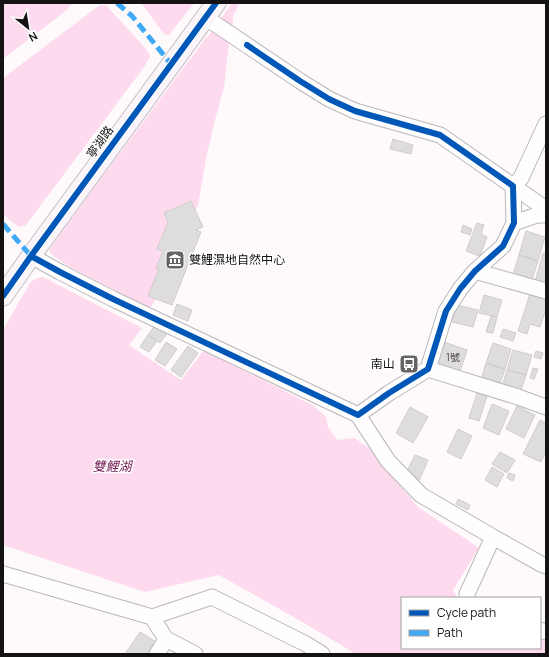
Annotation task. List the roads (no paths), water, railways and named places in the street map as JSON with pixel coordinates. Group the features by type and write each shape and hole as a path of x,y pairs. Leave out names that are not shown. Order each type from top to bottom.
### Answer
{"main road":[{"name":"寧湖路","path":"3,296 31,256 212,14"}],"street":[{"path":"212,14 246,45 329,99 355,111 440,135 546,209"},
{"path":"358,414 428,369 446,311 460,289 475,271 503,246 514,223 513,186 521,178 546,124"},
{"path":"514,223 537,215 546,215"},
{"path":"31,256 112,298 358,414 388,461 421,495 546,566"},
{"path":"475,271 546,291"},
{"path":"428,369 546,407"},
{"path":"467,597 493,537"},
{"path":"3,574 152,617 212,597 304,649 322,654"},
{"path":"152,617 166,639 195,654"},
{"path":"157,654 166,639"}],"water":[{"path":"3,3 72,3 67,10 3,59"},
{"path":"141,3 194,3 169,35 164,34"},
{"path":"232,3 240,3 233,16 224,88 206,158 198,206 195,211 190,201 164,213 168,222 158,249 163,251 159,269 148,296 156,299 150,308 66,265 51,254 49,250 205,39 215,28"},
{"path":"100,5 106,5 147,50 150,57 26,225 19,227 8,219 3,213 3,78"},
{"name":"雙鯉湖","path":"43,277 142,328 129,345 181,380 204,350 314,406 326,417 328,427 337,440 355,438 371,450 418,507 479,548 453,590 456,597 401,597 401,649 541,649 541,639 546,641 546,654 356,654 219,575 145,592 3,545 3,330 30,283 35,279"}],"place":[{"name":"雙鯉濕地自然中心","path":"175,260"},
{"name":"南山","path":"409,364"}]}
